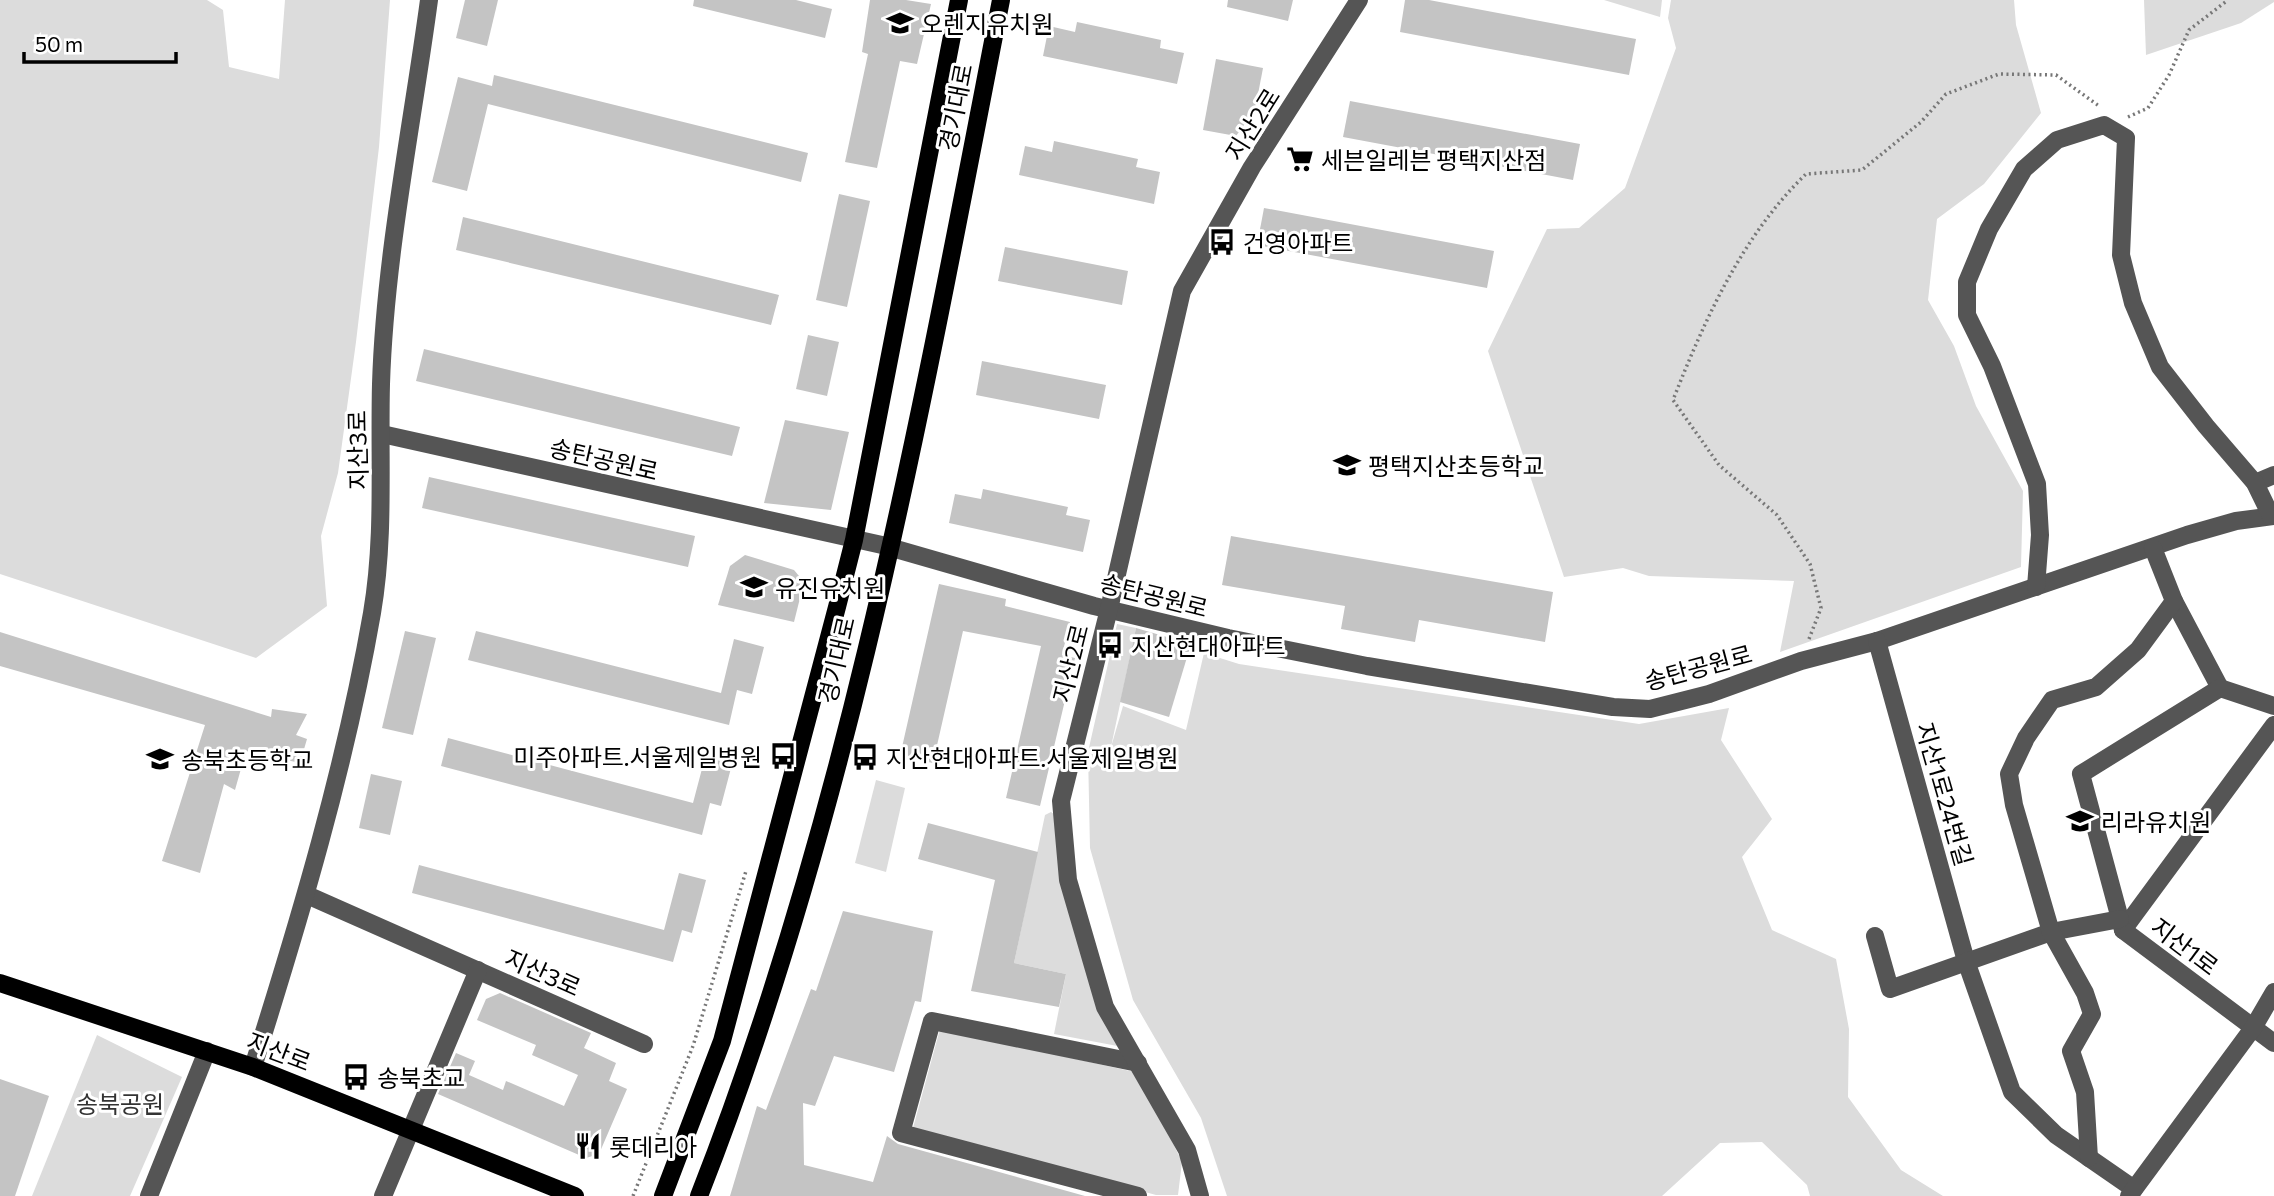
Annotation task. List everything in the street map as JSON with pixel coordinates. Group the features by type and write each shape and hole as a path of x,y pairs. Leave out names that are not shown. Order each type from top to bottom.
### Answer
{"main road":[{"name":"경기대로","path":"663,1196 722,1041 854,540 959,0"},
{"name":"경기대로","path":"699,1196 736,1102 792,928 831,790 890,548 1001,0"},
{"name":"지산로","path":"0,982 253,1067 575,1196"}],"street":[{"name":"지산3로","path":"253,1067 307,895 372,612 382,505 381,384 390,275 429,0"},
{"name":"지산2로","path":"1200,1196 1187,1150 1105,1007 1068,880 1060,801 1109,609 1182,290 1252,167 1359,0"},
{"path":"2036,587 2040,535 2038,484 1992,366 1968,315 1967,282 1989,229 2024,169 2057,140 2104,125 2122,130"},
{"name":"송탄공원로","path":"382,434 890,548 1109,609 1228,638 1367,666 1613,707 1650,709 1709,694 1801,661 1877,641 2236,521 2272,516 2255,483 2160,367 2133,303 2121,256 2122,130"},
{"path":"2255,483 2274,475"},
{"path":"2153,548 2175,601 2220,688 2274,706"},
{"path":"2089,1158 2085,1092 2071,1051 2092,1014 2085,993 2051,932 2014,805 2009,775 2026,738 2052,700 2096,687 2138,650 2175,601"},
{"name":"지산1로24번길","path":"1877,641 1966,961 2012,1092 2056,1135 2132,1193"},
{"path":"1875,936 1890,989 2051,932 2122,924 2081,775 2220,688"},
{"name":"지산1로","path":"2274,725 2122,924 2274,1044"},
{"name":"지산3로","path":"307,895 644,1044"},
{"path":"383,1196 478,970"},
{"path":"2132,1193 2253,1028 2274,992"},
{"path":"1138,1063 932,1021 901,1133 1138,1196"},
{"path":"149,1196 207,1051"}],"path":[{"path":"2122,130 2148,108 2169,75 2189,30 2228,0"},
{"path":"1801,661 1821,608 1810,564 1777,515 1718,465 1672,400 1702,328 1759,227 1806,174 1862,170 1921,122 1946,94 1999,74 2056,75 2108,114"},
{"path":"633,1196 693,1046 748,862"}],"green space":[{"path":"0,0 207,0 223,10 229,67 279,79 285,0 390,0 379,147 356,342 338,473 321,536 327,606 256,658 0,574"},
{"path":"1604,0 1662,0 1660,17"},
{"path":"1671,0 2014,0 2016,25 2041,113 1984,184 1937,219 1928,300 1954,346 1976,406 2023,491 2021,567 1780,652 1794,581 1649,576 1623,568 1564,577 1488,351 1547,229 1579,228 1625,188 1676,48 1668,18"},
{"path":"2144,0 2274,2 2241,23 2146,55"},
{"path":"1117,624 1136,628 1111,747 1123,706 1186,730 1204,653 1239,664 1639,724 1729,708 1721,740 1772,819 1742,857 1772,930 1836,959 1849,1029 1848,1097 1901,1170 1943,1196 1810,1196 1807,1185 1762,1142 1720,1143 1662,1196 1227,1196 1201,1118 1133,1000 1090,848 1088,752"},
{"path":"876,780 905,788 886,872 855,863"},
{"path":"1051,812 1058,817 1069,901 1128,1048 1054,1034 1066,974 1014,963 1045,815"},
{"path":"940,1029 1139,1073 1182,1162 1178,1195 1156,1195 913,1128"},
{"name":"송북공원","path":"97,1035 182,1077 130,1196 32,1196"}],"building":[{"path":"465,0 498,0 487,46 456,38"},
{"path":"694,0 796,0 832,9 825,38 693,6"},
{"path":"870,0 906,0 931,4 917,64 900,61 877,168 845,162 868,54 862,52"},
{"path":"1228,0 1293,0 1288,21 1227,7"},
{"path":"1405,0 1429,0 1636,39 1629,75 1400,32"},
{"path":"1077,22 1161,40 1160,48 1184,53 1177,84 1043,56 1049,26 1075,32"},
{"path":"1216,59 1263,68 1255,110 1236,136 1203,130"},
{"path":"494,75 808,153 801,182 488,104 467,191 432,182 458,77 492,86"},
{"path":"1350,101 1580,144 1573,180 1343,137"},
{"path":"1054,141 1138,159 1136,167 1160,172 1154,204 1019,175 1025,146 1052,152"},
{"path":"839,194 870,201 847,307 816,300"},
{"path":"1264,208 1494,251 1487,288 1257,245"},
{"path":"463,217 779,295 771,325 456,250"},
{"path":"1005,247 1128,271 1122,305 998,281"},
{"path":"808,335 839,342 827,396 796,389"},
{"path":"424,349 740,427 732,456 416,381"},
{"path":"982,361 1106,385 1099,419 976,395"},
{"path":"785,420 849,432 831,510 764,503"},
{"path":"429,477 695,536 688,567 422,508"},
{"path":"983,489 1068,507 1066,515 1090,520 1083,552 949,523 955,494 981,499"},
{"path":"1231,536 1553,592 1545,642 1419,620 1415,642 1341,629 1345,606 1222,585"},
{"path":"745,555 794,570 804,582 794,622 718,605 730,566"},
{"path":"939,584 1006,599 1005,606 1070,622 1062,655 1075,658 1040,806 1006,798 1041,646 963,631 933,763 900,756"},
{"path":"1136,628 1191,644 1169,717 1120,702"},
{"path":"405,631 436,638 413,735 382,728"},
{"path":"476,631 721,693 734,639 764,647 752,694 737,690 729,725 468,660"},
{"path":"0,632 271,717 272,709 307,714 296,735 307,739 300,763 246,751 235,790 224,784 200,873 162,861 205,725 0,666"},
{"path":"448,738 693,803 708,746 735,753 721,806 710,803 702,835 441,766"},
{"path":"371,774 402,781 390,835 359,828"},
{"path":"928,823 1038,852 1014,963 1066,974 1059,1007 971,991 995,880 918,859"},
{"path":"419,865 664,930 679,873 706,880 692,933 682,930 673,962 412,893"},
{"path":"843,911 933,931 921,1002 915,1001 894,1072 834,1056 815,1106 803,1103 804,1165 873,1182 887,1136 898,1144 1085,1196 730,1196 757,1106 766,1110 811,989 816,991"},
{"path":"500,993 591,1033 584,1048 616,1063 609,1081 627,1089 599,1154 586,1158 438,1094 456,1053 475,1061 469,1075 503,1090 506,1081 564,1106 578,1075 532,1055 536,1045 477,1020 486,999"},
{"path":"0,1079 49,1096 15,1196 0,1196"}],"place":[{"name":"오렌지유치원","path":"900,23"},
{"name":"세븐일레븐 평택지산점","path":"1300,159"},
{"name":"건영아파트","path":"1222,242"},
{"name":"평택지산초등학교","path":"1347,465"},
{"name":"유진유치원","path":"754,587"},
{"name":"지산현대아파트","path":"1110,645"},
{"name":"미주아파트.서울제일병원","path":"783,756"},
{"name":"지산현대아파트.서울제일병원","path":"865,757"},
{"name":"송북초등학교","path":"160,759"},
{"name":"리라유치원","path":"2080,821"},
{"name":"송북초교","path":"356,1077"},
{"name":"롯데리아","path":"588,1146"}]}
